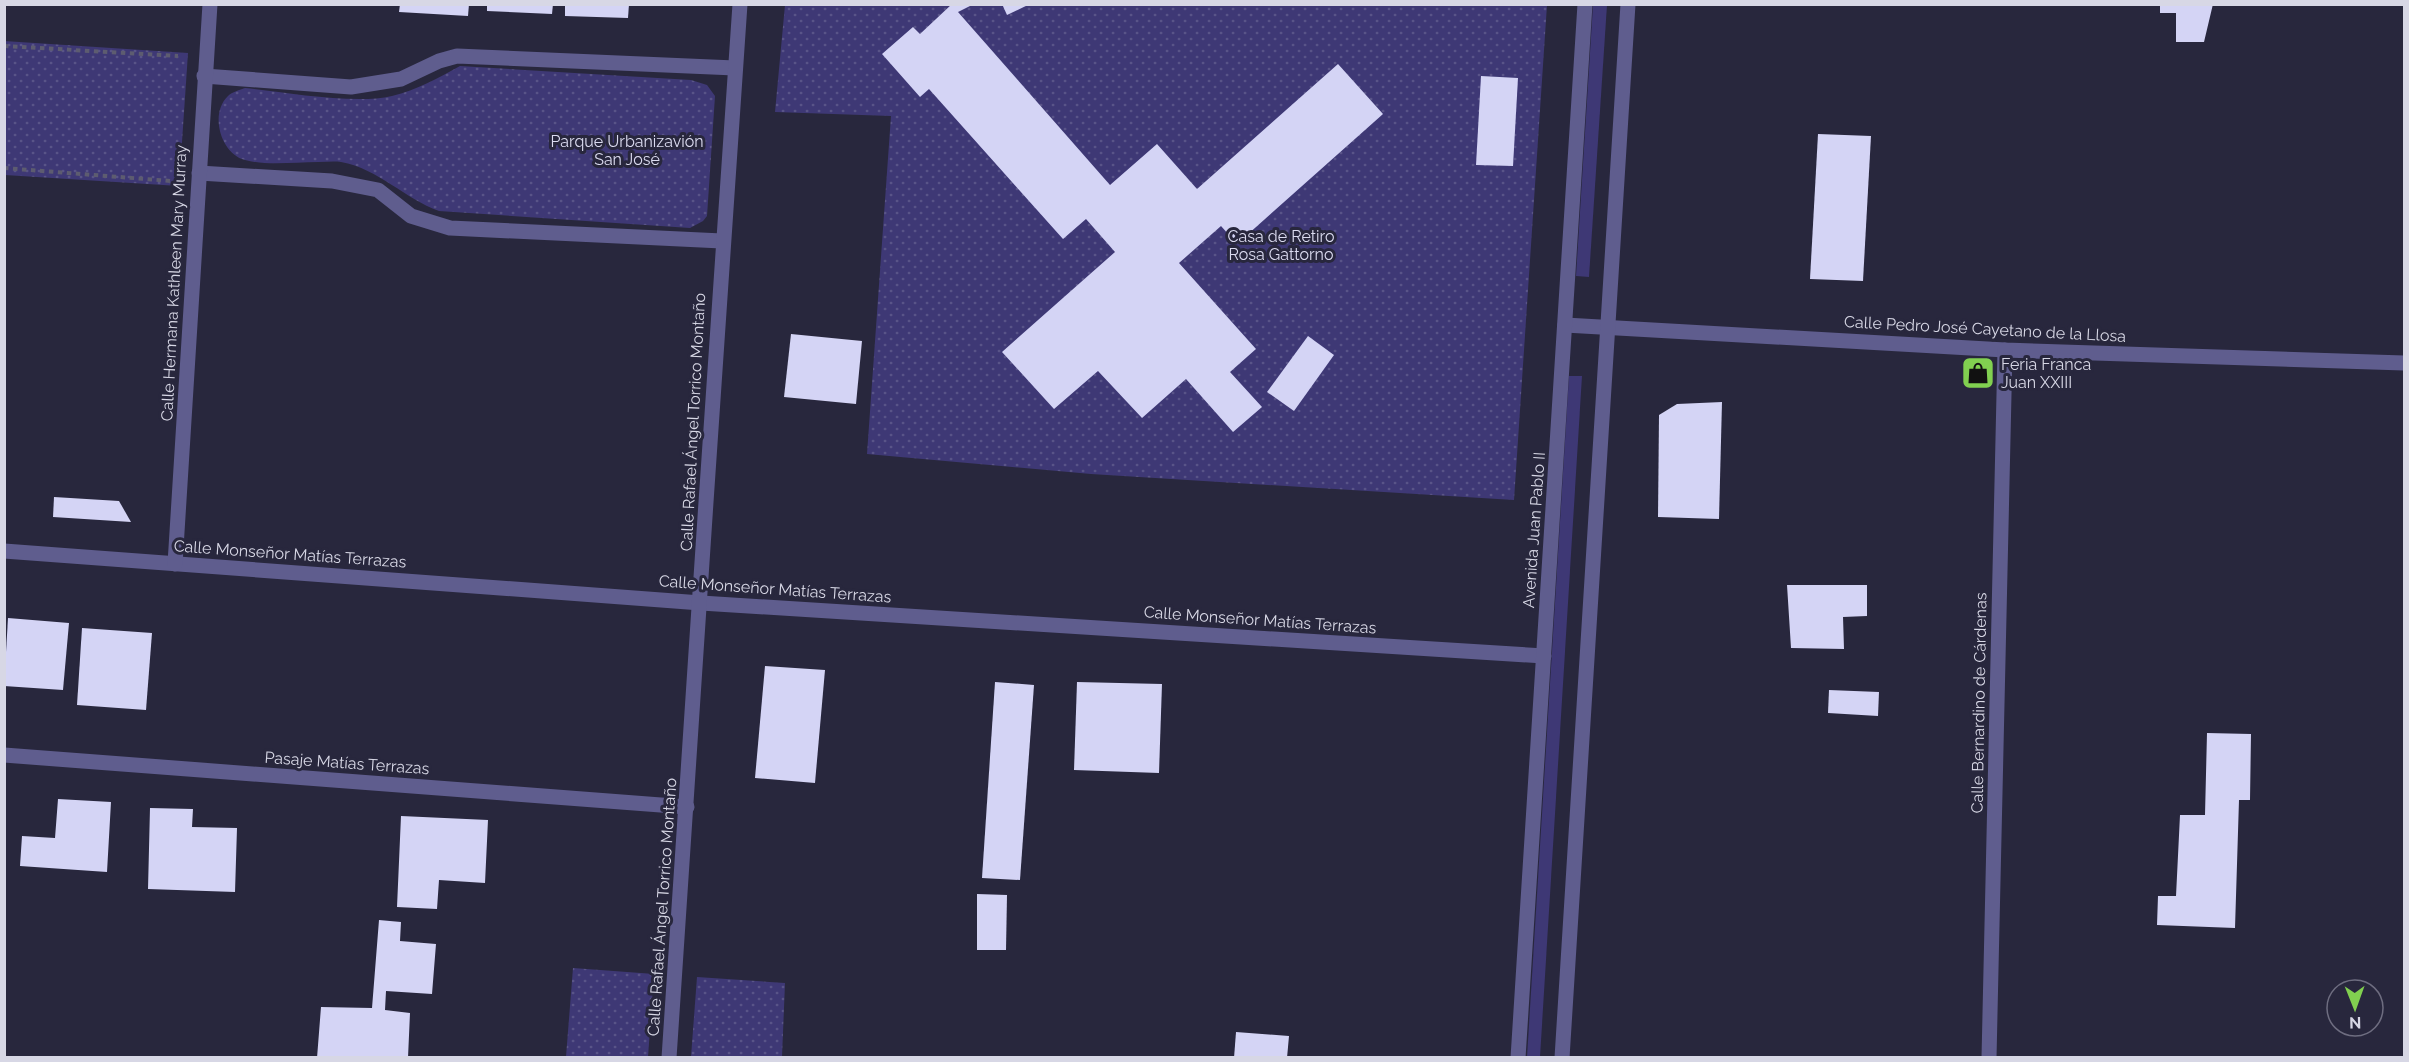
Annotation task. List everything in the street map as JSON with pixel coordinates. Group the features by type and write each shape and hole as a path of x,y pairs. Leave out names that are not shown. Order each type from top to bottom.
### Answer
{"street":[{"name":"Calle Hermana Kathleen Mary Murray","path":"176,564 210,4"},
{"name":"Calle Rafael Ángel Torrico Montaño","path":"669,1058 701,603 722,241 740,4"},
{"name":"Avenida Juan Pablo II","path":"1518,1058 1585,4"},
{"path":"1562,1058 1628,4"},
{"path":"204,76 351,87 401,79 439,61 457,56 735,68"},
{"path":"198,178 332,181 378,190 411,216 450,228 722,241"},
{"name":"Calle Pedro José Cayetano de la Llosa","path":"1565,326 2005,350 2404,363"},
{"name":"Calle Bernardino de Cárdenas","path":"1989,1058 2005,350"},
{"name":"Calle Monseñor Matías Terrazas","path":"4,551 701,603 1544,656"},
{"name":"Pasaje Matías Terrazas","path":"4,755 687,807"}],"path":[{"path":"4,46 206,57"},
{"path":"4,168 198,178"}],"green space":[{"name":"Casa de Retiro Rosa Gattorno","path":"785,5 1547,5 1514,500 1091,474 867,454 891,116 775,112"},
{"path":"1593,5 1607,5 1589,277 1576,276"},
{"path":"4,41 188,53 179,186 5,175"},
{"name":"Parque Urbanizavión San José","path":"460,66 691,80 707,85 715,96 707,216 690,228 439,211 368,171 341,162 272,163 245,160 230,150 220,132 219,113 222,104 234,92 245,88 300,95 376,98 410,90"},
{"path":"1569,376 1582,376 1540,1057 1527,1057"},
{"path":"573,968 654,974 648,1057 566,1057"},
{"path":"697,977 785,983 782,1057 691,1057"}],"building":[{"path":"400,4 469,4 468,16 399,12"},
{"path":"487,4 553,4 552,14 487,11"},
{"path":"565,4 629,4 628,18 565,16"},
{"path":"952,4 974,4 958,12 1110,185 1157,144 1197,189 1338,64 1383,114 1237,244 1221,226 1179,263 1256,349 1230,372 1262,407 1233,432 1186,379 1142,418 1098,371 1054,409 1002,352 1115,252 1086,219 1063,239 929,89 920,97 882,54 913,27 920,34"},
{"path":"1002,4 1030,4 1007,15"},
{"path":"2160,4 2213,4 2204,42 2176,42 2176,13 2160,13"},
{"path":"1481,76 1518,78 1513,166 1476,165"},
{"path":"1818,134 1871,136 1863,281 1810,279"},
{"path":"791,334 862,341 856,404 784,397"},
{"path":"1308,336 1334,355 1294,411 1267,392"},
{"path":"1722,402 1719,519 1658,517 1659,415 1677,404"},
{"path":"54,497 119,501 131,522 53,517"},
{"path":"1787,585 1867,585 1867,616 1843,617 1844,649 1791,648"},
{"path":"8,618 69,623 63,690 4,686"},
{"path":"82,628 152,633 146,710 77,705"},
{"path":"765,666 825,670 815,783 755,778"},
{"path":"995,682 1034,685 1020,880 982,878"},
{"path":"1077,682 1162,684 1159,773 1074,770"},
{"path":"1829,690 1879,692 1878,716 1828,713"},
{"path":"2207,733 2251,734 2250,800 2239,800 2235,928 2157,925 2158,896 2176,896 2180,815 2205,815"},
{"path":"58,799 111,802 107,872 20,866 22,836 55,838"},
{"path":"150,808 193,809 192,827 237,828 235,892 148,889"},
{"path":"401,816 488,820 485,883 439,880 437,909 397,907"},
{"path":"977,894 1007,895 1006,950 977,950"},
{"path":"379,920 401,922 400,941 436,944 432,994 386,991 385,1010 410,1013 408,1058 317,1058 321,1007 372,1008"},
{"path":"1236,1032 1289,1036 1287,1058 1234,1058"}],"place":[{"name":"Feria Franca Juan XXIII","path":"1978,373"}]}
